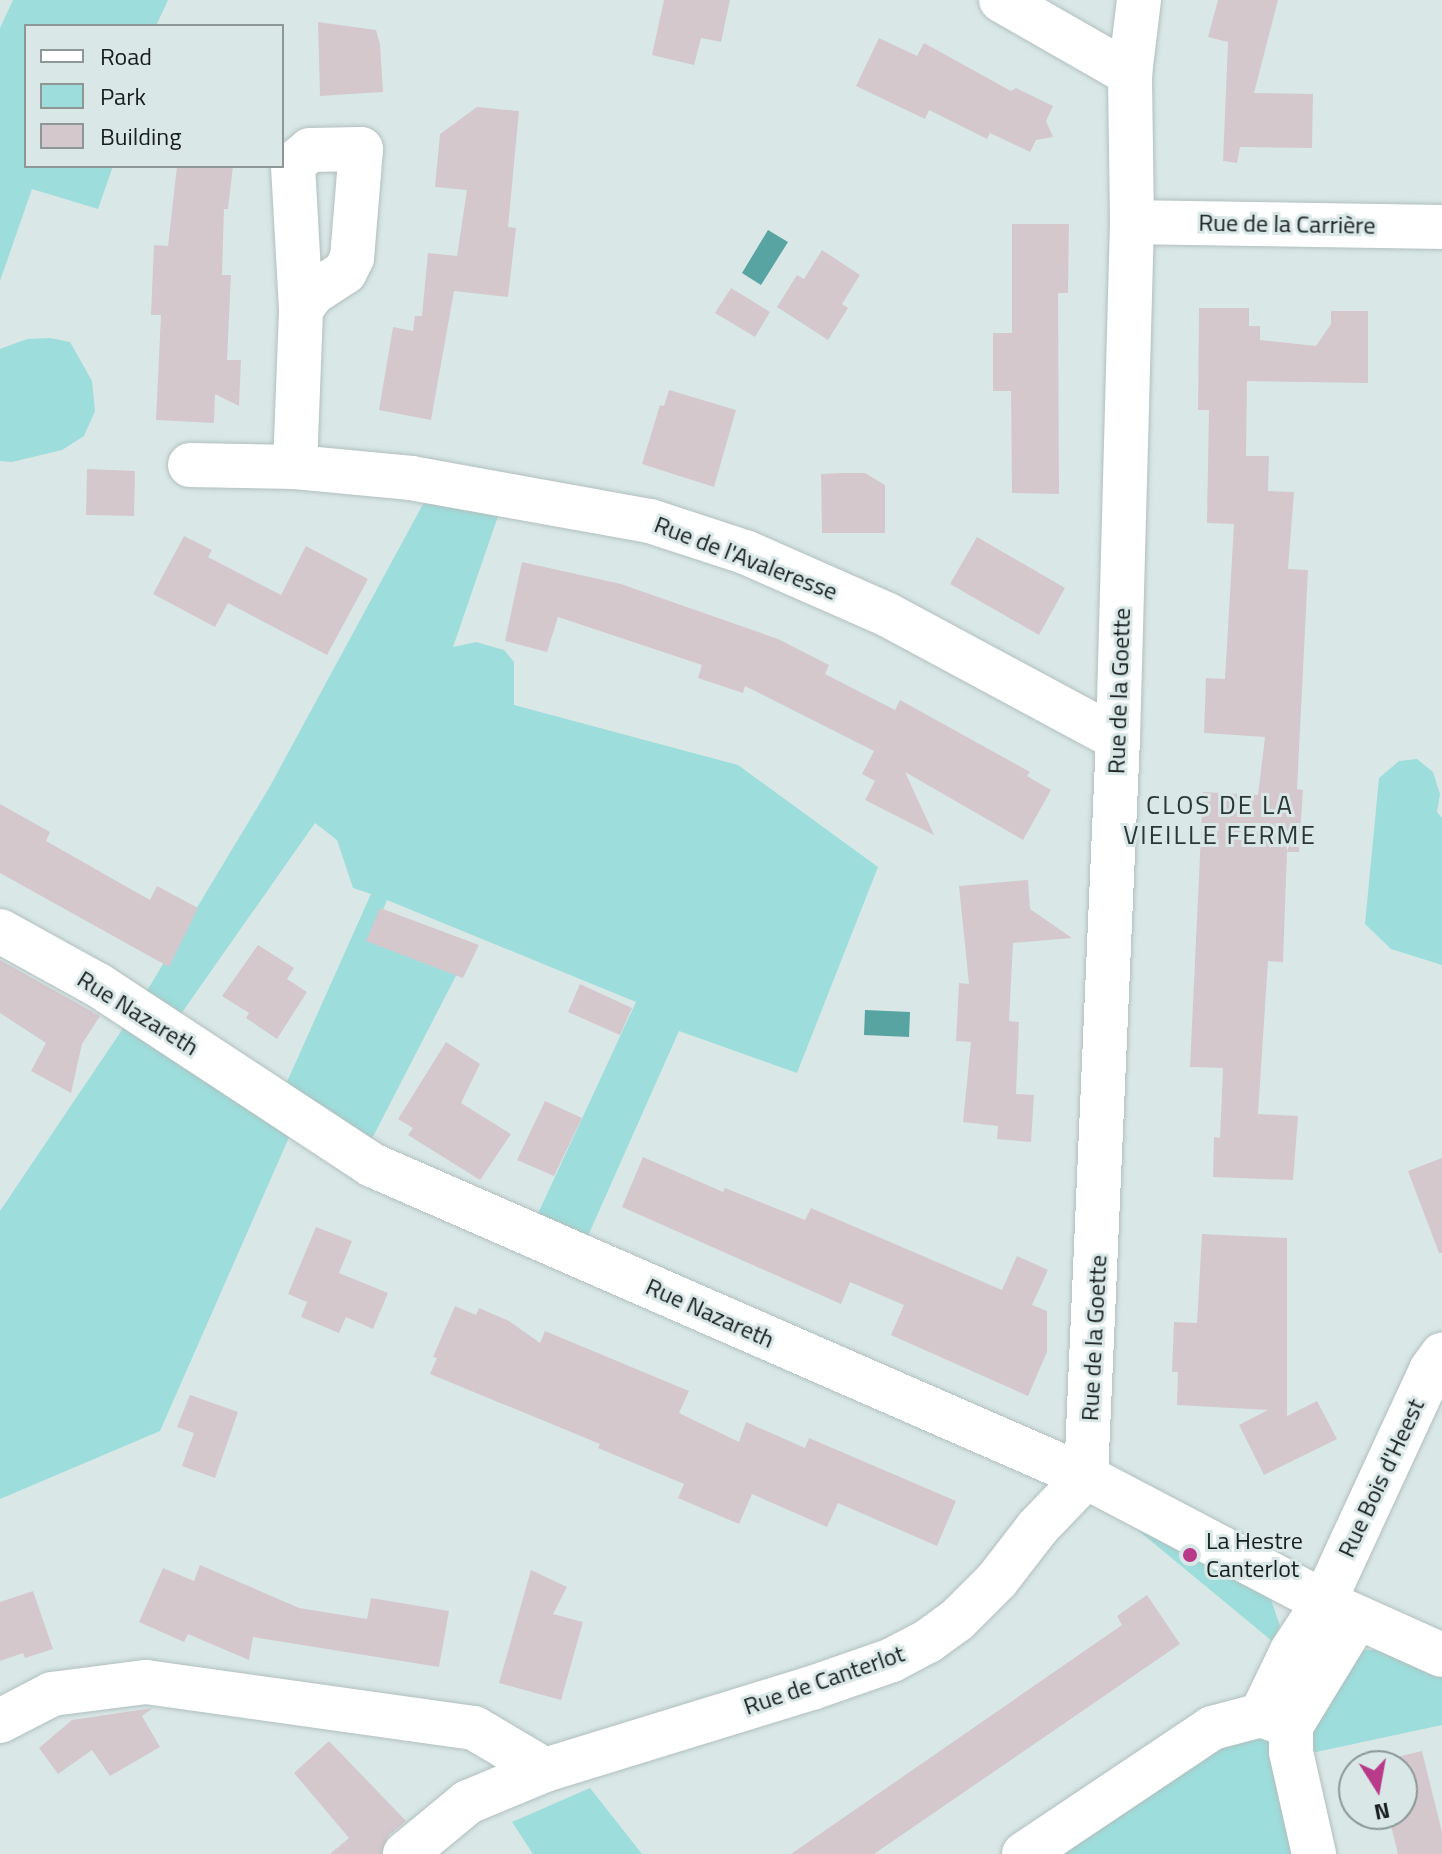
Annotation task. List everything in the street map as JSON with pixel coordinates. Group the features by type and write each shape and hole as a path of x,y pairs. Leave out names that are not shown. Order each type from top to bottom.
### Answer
{"street":[{"path":"1001,0 1130,74"},
{"name":"Rue de la Goette","path":"1086,1477 1118,739 1132,222 1130,74 1139,0"},
{"name":"Rue de la Carrière","path":"1132,222 1442,227"},
{"path":"295,467 301,309"},
{"name":"Rue de l'Avaleresse","path":"190,465 295,467 411,478 539,498 650,521 745,552 888,615 1118,739"},
{"name":"Rue Nazareth","path":"0,931 98,985 372,1165 1086,1477 1341,1610 1442,1655"},
{"name":"Rue Bois d'Heest","path":"1276,1720 1292,1651 1341,1610 1431,1370 1442,1355"},
{"name":"Rue de Canterlot","path":"405,1854 468,1802 545,1770 812,1688 892,1660 928,1641 957,1620 997,1580 1038,1527 1086,1477"},
{"path":"0,1721 52,1694 146,1682 474,1728 545,1770"},
{"path":"1024,1854 1212,1728 1276,1720 1291,1752 1314,1854"}],"green space":[{"path":"13,0 168,0 157,24 24,24 24,168 112,168 98,209 32,189 0,281 0,28"},
{"path":"50,338 70,342 92,381 95,411 84,436 62,450 12,462 0,461 0,349 27,339"},
{"path":"435,482 506,493 453,647 476,642 504,650 514,662 514,705 738,765 878,867 797,1073 679,1031 579,1256 529,1233 636,1002 387,900 375,929 461,966 362,1158 298,1117 160,1431 0,1499 0,1211 136,1009 269,788","holes":["315,823 337,840 353,888 371,894 278,1102 169,1031"]},
{"path":"1417,759 1433,772 1440,794 1437,812 1442,818 1442,965 1391,949 1365,924 1379,778 1399,761"},
{"path":"1134,1527 1265,1582 1280,1626 1272,1641"},
{"path":"1365,1650 1392,1650 1442,1675 1442,1725 1307,1754 1306,1706 1347,1657"},
{"path":"1267,1700 1315,1854 1026,1854"},
{"path":"590,1788 642,1854 533,1854 512,1822"}],"shaded area":[{"path":"768,230 788,242 761,285 742,273"},
{"path":"865,1010 910,1012 909,1037 864,1035"}],"building":[{"path":"664,0 730,0 721,42 701,38 694,65 652,55"},
{"path":"1218,0 1278,0 1254,93 1313,94 1312,148 1240,147 1237,163 1223,161 1228,42 1208,37"},
{"path":"318,22 376,30 380,44 383,92 320,96"},
{"path":"879,38 917,56 924,43 1011,91 1016,88 1053,106 1046,121 1053,137 1036,140 1030,152 990,133 987,139 929,110 925,119 856,86"},
{"path":"477,107 519,111 508,227 516,228 508,297 454,291 431,420 379,410 393,327 413,331 415,316 422,316 428,253 457,256 467,190 435,187 440,134"},
{"path":"177,168 233,168 228,209 224,209 222,275 231,275 227,360 241,360 239,406 215,394 214,423 156,420 161,315 151,315 154,245 168,246"},
{"path":"1012,224 1069,224 1068,293 1058,293 1059,494 1012,493 1011,391 993,391 993,333 1012,333"},
{"path":"822,250 860,275 842,304 848,308 828,340 777,307 797,275 804,279"},
{"path":"731,288 770,312 755,337 715,313"},
{"path":"1199,308 1249,308 1249,326 1260,326 1260,340 1316,346 1331,324 1331,311 1368,311 1368,383 1247,381 1246,456 1269,456 1268,491 1294,492 1288,569 1308,570 1297,789 1303,790 1299,852 1287,852 1283,962 1268,961 1258,1114 1298,1116 1293,1180 1213,1177 1214,1137 1220,1138 1223,1068 1190,1067 1203,792 1258,795 1265,737 1204,733 1206,678 1225,679 1234,524 1207,523 1209,410 1198,410"},
{"path":"669,390 736,410 714,487 642,464 660,405 664,406"},
{"path":"87,469 135,471 134,516 86,515"},
{"path":"865,473 885,485 885,533 822,533 821,474"},
{"path":"184,536 212,550 208,557 281,595 306,546 368,579 327,655 228,603 215,627 153,594"},
{"path":"977,537 1065,588 1039,635 950,584"},
{"path":"522,562 621,584 778,639 829,665 825,674 895,710 900,700 1030,772 1027,776 1051,790 1023,840 905,772 934,835 865,800 875,781 862,774 874,751 745,686 743,693 698,678 702,665 558,617 547,652 505,641"},
{"path":"0,804 50,832 46,841 150,900 157,886 198,908 169,967 0,873"},
{"path":"1028,880 1030,909 1072,938 1013,943 1009,1021 1019,1022 1016,1094 1034,1095 1031,1142 997,1139 998,1126 963,1122 971,1042 956,1041 959,983 969,984 959,886"},
{"path":"380,908 479,945 463,978 366,941"},
{"path":"258,945 294,968 287,979 307,992 277,1039 246,1018 249,1013 222,996"},
{"path":"0,960 100,1016 82,1044 71,1093 31,1071 46,1043 0,1013"},
{"path":"580,984 632,1008 620,1035 568,1012"},
{"path":"446,1042 480,1064 461,1103 511,1134 480,1180 408,1135 413,1128 398,1119"},
{"path":"545,1101 582,1118 554,1176 517,1160"},
{"path":"643,1157 723,1192 725,1188 805,1220 811,1208 1002,1290 1017,1256 1048,1270 1032,1305 1047,1311 1047,1352 1028,1396 891,1335 904,1305 850,1282 841,1304 622,1207"},
{"path":"1442,1158 1442,1253 1439,1253 1408,1171"},
{"path":"316,1227 352,1241 339,1273 388,1293 373,1329 346,1317 339,1333 301,1317 307,1302 288,1294"},
{"path":"1202,1234 1287,1238 1287,1416 1317,1401 1337,1439 1264,1475 1239,1425 1268,1410 1177,1405 1178,1372 1172,1372 1174,1322 1197,1323"},
{"path":"455,1306 476,1315 479,1308 509,1321 540,1343 545,1331 689,1391 679,1413 739,1442 746,1422 805,1448 809,1438 956,1501 937,1546 838,1503 827,1527 752,1494 739,1524 678,1498 684,1484 598,1448 600,1444 430,1374 437,1358 433,1357"},
{"path":"190,1395 238,1412 215,1478 182,1466 194,1433 177,1427"},
{"path":"200,1565 299,1608 367,1619 371,1598 449,1611 439,1667 253,1637 249,1660 188,1634 184,1642 139,1622 163,1568 194,1581"},
{"path":"531,1570 567,1587 553,1614 583,1622 561,1700 499,1683"},
{"path":"33,1591 53,1649 25,1658 23,1653 0,1661 0,1602"},
{"path":"1147,1595 1180,1644 874,1854 791,1854 1122,1625 1117,1616"},
{"path":"153,1708 142,1716 160,1747 110,1776 92,1750 58,1774 39,1748 72,1720"},
{"path":"329,1741 406,1821 389,1835 381,1854 330,1854 349,1838 294,1773"},
{"path":"1422,1751 1442,1832 1442,1854 1398,1854 1392,1830 1418,1830 1418,1752"}],"place":[{"name":"La Hestre Canterlot","path":"1190,1555"}],"district":[{"name":"CLOS DE LA VIEILLE FERME","path":"1220,820"}]}
